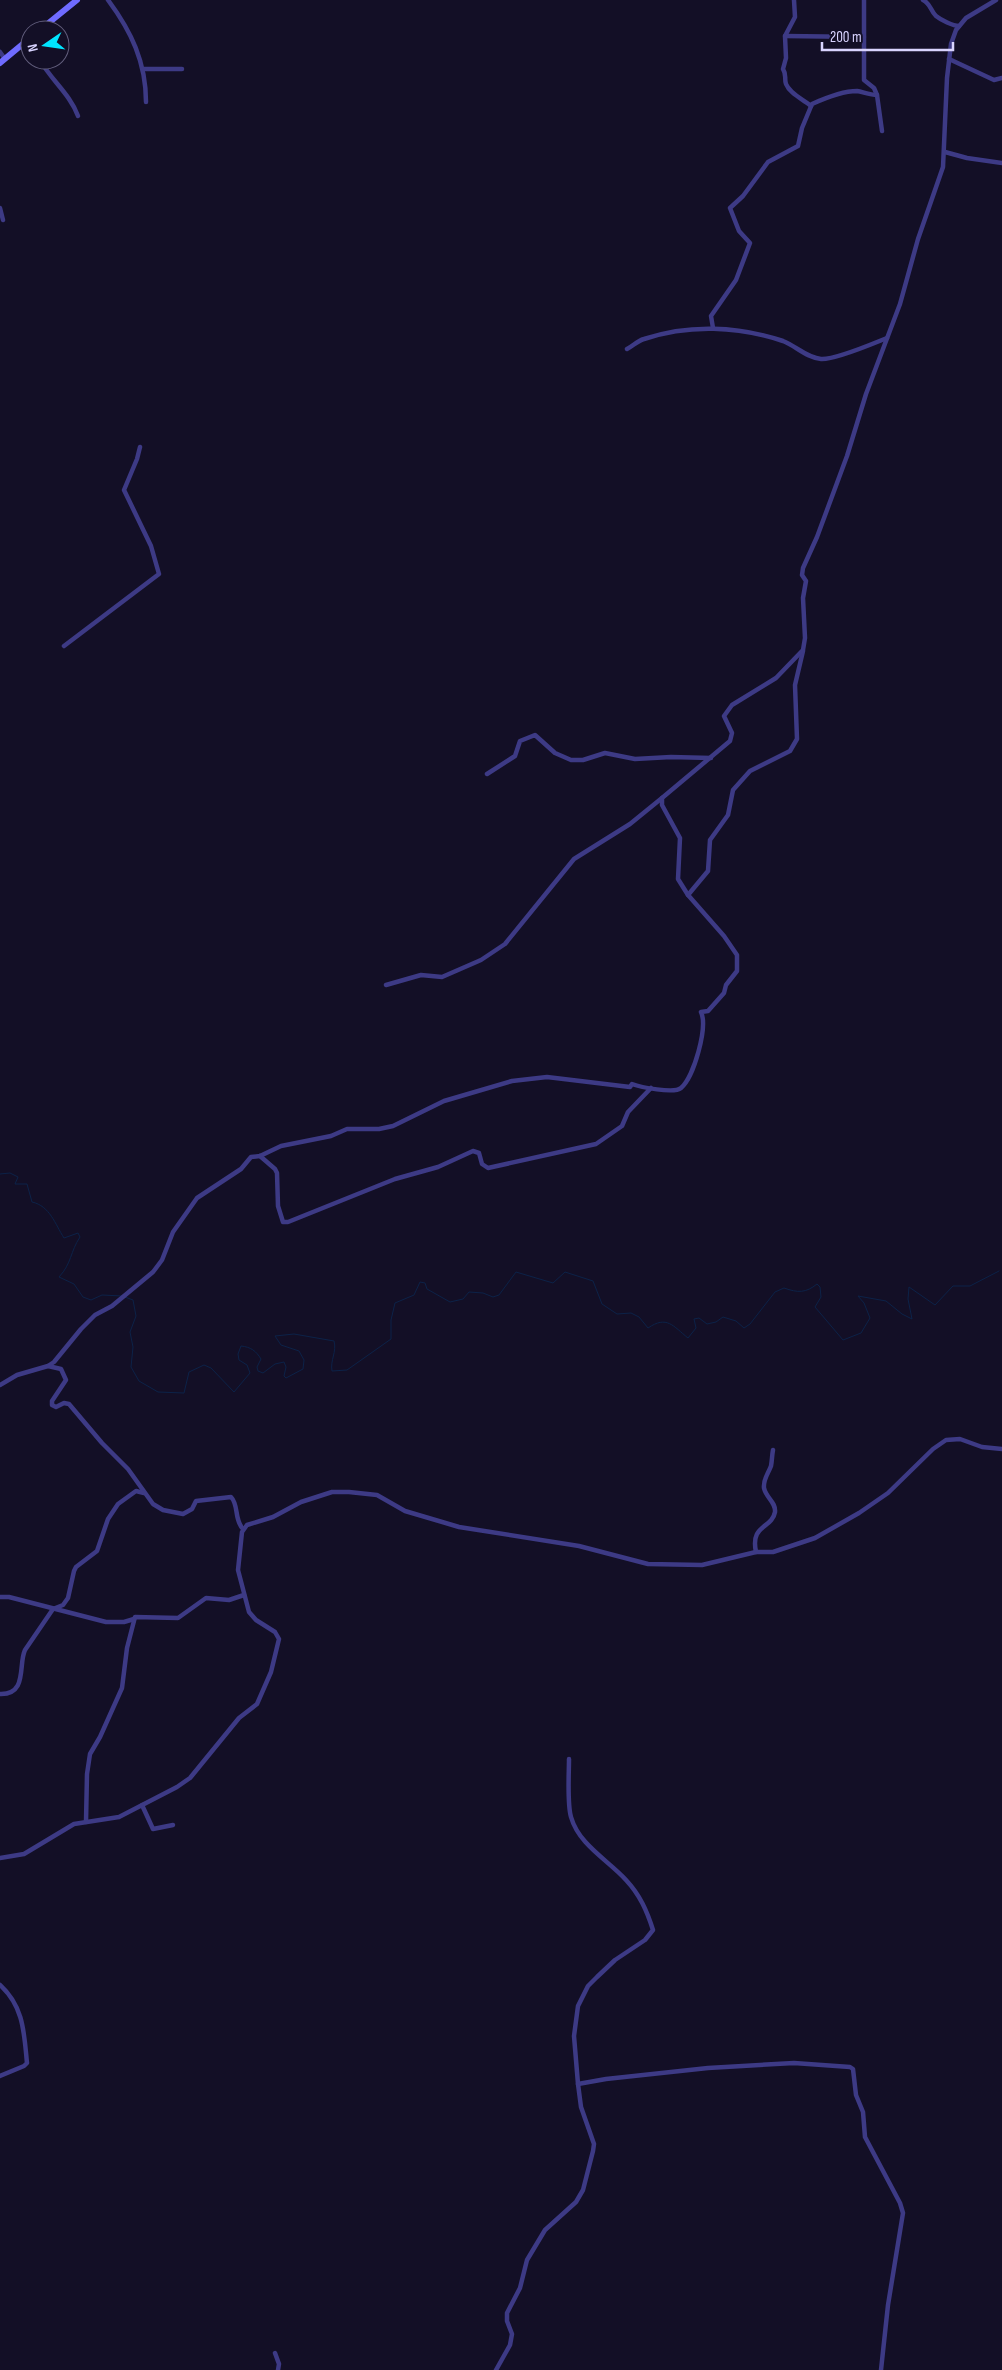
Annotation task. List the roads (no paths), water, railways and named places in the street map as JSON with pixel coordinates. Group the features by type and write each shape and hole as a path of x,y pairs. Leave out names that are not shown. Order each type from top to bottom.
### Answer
{"street":[{"path":"52,20 77,0"},
{"path":"108,0 131,35 143,69 146,102"},
{"path":"794,0 795,17 785,36 786,58 783,67 786,83 792,91 811,106"},
{"path":"861,93 865,82 864,0"},
{"path":"923,0 930,4 937,17 953,26 959,26"},
{"path":"688,895 708,871 710,840 713,832 728,815 733,790 750,771 790,751 797,739 795,685 803,650 805,625 803,598 806,581 802,575 847,456 866,394 900,304 926,214 941,174 945,152 951,44 959,26 970,15 996,0"},
{"path":"785,36 864,37"},
{"path":"0,52 3,61 20,49"},
{"path":"949,59 994,80 1002,78"},
{"path":"143,69 182,68"},
{"path":"46,70 65,92 78,116"},
{"path":"865,82 874,88 877,96 882,131"},
{"path":"713,328 711,316 736,280 750,243 740,233 730,208 739,200 768,162 798,146 802,128 811,106 832,96 857,91 877,96"},
{"path":"945,152 967,158 1002,163"},
{"path":"0,208 3,220"},
{"path":"627,349 640,341 654,336 689,329 713,328 782,341 807,355 823,359 837,356 887,338"},
{"path":"64,646 159,574 151,546 124,490 140,447"},
{"path":"386,985 421,975 442,977 481,960 498,950 577,856 630,824 711,758 732,738 732,733 725,718 728,709 776,678 803,650"},
{"path":"487,774 513,758 517,754 520,741 535,734 555,753 571,760 583,760 605,753 636,759 665,757 711,758"},
{"path":"0,1385 17,1375 48,1366 54,1362 95,1315 112,1306 134,1286 154,1272 162,1260 173,1232 196,1198 241,1169 251,1156 260,1156 281,1146 331,1136 347,1129 379,1129 393,1126 444,1101 500,1084 529,1078 547,1077 673,1090 682,1087 694,1066 702,1036 704,1019 701,1012 708,1011 724,993 726,985 738,967 737,955 724,936 688,895 677,877 679,835 662,805 662,798"},
{"path":"260,1156 277,1173 278,1208 283,1222 288,1222 374,1186 438,1166 473,1151 479,1153 482,1164 488,1168 596,1144 622,1126 628,1112 651,1088"},
{"path":"48,1366 61,1369 66,1380 52,1401 52,1406 56,1407 64,1403 69,1404 138,1482 156,1506 180,1514 192,1509 196,1502 230,1497 234,1500 238,1522 243,1529"},
{"path":"0,1858 24,1854 74,1824 119,1817 190,1778 239,1718 261,1699 271,1672 278,1644 278,1635 249,1612 238,1570 243,1529 247,1525 273,1518 301,1502 332,1492 380,1496 405,1511 459,1527 579,1546 648,1564 702,1565 756,1552 773,1552 815,1538 859,1513 888,1493 933,1449 946,1440 960,1439 982,1447 1002,1449"},
{"path":"756,1552 757,1534 772,1518 775,1510 774,1504 766,1494 764,1486 773,1450"},
{"path":"0,1694 12,1691 20,1681 22,1676 22,1656 53,1609 61,1606 68,1598 76,1567 97,1551 108,1519 118,1504 136,1491 138,1482"},
{"path":"136,1491 146,1493"},
{"path":"0,1597 106,1622 124,1622 134,1619 136,1616 178,1618 206,1598 229,1600 244,1595"},
{"path":"86,1822 87,1769 90,1754 100,1738 122,1688 127,1648 134,1619"},
{"path":"496,2370 510,2345 512,2334 507,2321 507,2313 520,2288 533,2247 545,2230 576,2202 583,2190 588,2173 594,2144 581,2107 574,2036 575,2016 584,1992 609,1966 645,1940 653,1930 639,1897 626,1880 598,1855 576,1828 569,1811 569,1759"},
{"path":"142,1806 153,1829 173,1825"},
{"path":"0,1985 13,2000 21,2016 27,2064 0,2076"},
{"path":"578,2084 606,2079 708,2068 794,2063 824,2064 853,2069 856,2096 863,2112 865,2137 900,2203 903,2213 888,2306 881,2370"},
{"path":"275,2353 279,2364 278,2370"}],"waterway":[{"path":"0,1174 10,1173 18,1177 15,1184 27,1184 32,1202 48,1211 64,1238 78,1233 80,1237 66,1267 59,1277 74,1284 83,1297 91,1300 102,1295 122,1296"},
{"path":"125,1297 133,1300 136,1316 130,1332 133,1347 131,1367 139,1381 158,1392 184,1393 189,1372 204,1365 211,1368 234,1392 250,1373 247,1365 239,1360 238,1354 241,1346 250,1348 257,1354 261,1359 257,1367 258,1371 263,1373 275,1364 284,1362 286,1367 284,1376 286,1378 303,1369 304,1360 299,1351 281,1345 275,1336 294,1334 334,1341 335,1349 332,1371 347,1370 391,1339 391,1320 395,1303 414,1295 420,1282 425,1283 427,1289 450,1302 463,1299 469,1292 483,1293 493,1297 499,1295 516,1272 553,1283 565,1272 593,1281 602,1304 617,1314 631,1313 639,1317 648,1328 660,1322 665,1322 674,1326 688,1338 696,1328 694,1319 699,1318 707,1324 716,1322 723,1317 736,1321 744,1328 750,1324 775,1292 784,1288 794,1291 805,1291 817,1284 820,1287 821,1297 815,1307 843,1340 861,1333 870,1318 864,1303 858,1296 886,1301 902,1314 912,1319 908,1299 909,1287 935,1305 953,1286 970,1286 999,1271"}]}
